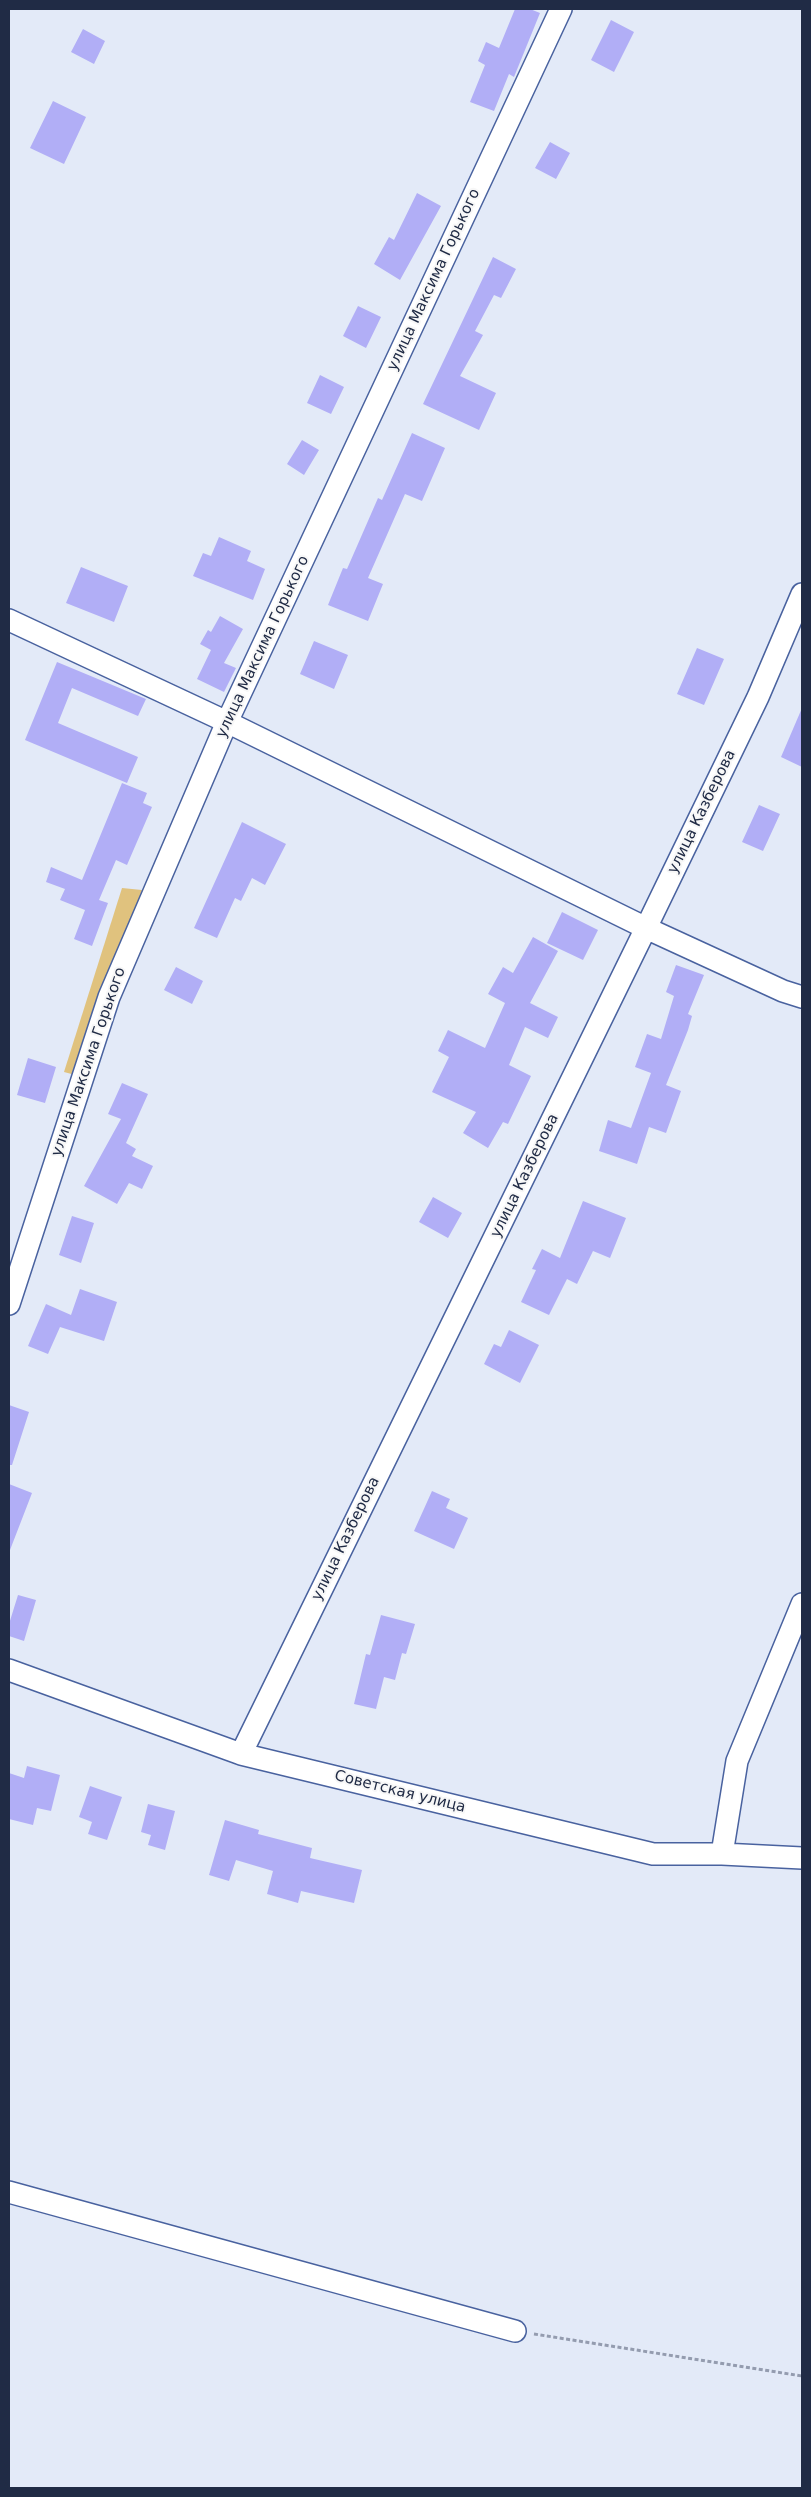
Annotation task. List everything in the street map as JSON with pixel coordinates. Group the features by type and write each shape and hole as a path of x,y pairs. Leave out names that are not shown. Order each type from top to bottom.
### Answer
{"street":[{"name":"улица Максима Горького","path":"9,1304 109,997 227,722 561,9"},
{"name":"улица Казберова","path":"241,1754 758,697 802,594"},
{"path":"9,620 227,722 646,928 783,991 802,997"},
{"path":"722,1854 737,1761 802,1604"},
{"name":"Советская улица","path":"9,1670 241,1754 653,1854 722,1854 802,1858"},
{"path":"9,2192 515,2332"}],"path":[{"path":"515,2332 802,2376"}],"shaded area":[{"path":"122,888 142,890 79,1076 64,1072"}],"building":[{"path":"515,9 530,9 540,13 514,77 509,74 494,111 470,102 485,65 478,61 486,42 499,48"},
{"path":"611,20 634,32 614,72 591,60"},
{"path":"83,29 105,41 94,64 71,52"},
{"path":"53,101 86,117 64,164 30,148"},
{"path":"550,142 570,153 556,179 535,168"},
{"path":"417,193 441,206 400,280 374,264 389,237 394,240"},
{"path":"493,257 516,269 501,298 494,295 475,331 483,335 460,376 496,393 479,430 423,404"},
{"path":"358,306 381,317 366,348 343,336"},
{"path":"320,375 344,387 331,414 307,403"},
{"path":"412,433 445,448 422,501 405,494 368,578 383,584 368,621 328,605 343,568 347,569 378,498 382,500"},
{"path":"302,440 319,450 304,475 287,464"},
{"path":"219,537 251,551 247,561 265,569 253,600 193,576 203,553 211,556"},
{"path":"81,567 128,586 114,622 66,603"},
{"path":"220,616 243,629 224,663 236,668 224,692 197,679 211,650 200,644 208,630 211,632"},
{"path":"314,641 348,655 334,689 300,674"},
{"path":"697,648 724,659 704,705 677,694"},
{"path":"57,662 146,699 138,716 72,688 58,723 138,757 127,783 25,740"},
{"path":"802,708 802,767 781,757"},
{"path":"122,783 147,793 143,803 152,807 127,865 116,860 99,900 108,903 92,946 74,939 85,910 60,900 65,889 46,882 51,867 82,880"},
{"path":"759,805 780,814 763,851 742,842"},
{"path":"242,822 286,844 265,885 252,878 241,901 235,898 217,938 194,928"},
{"path":"562,912 598,930 583,960 547,943"},
{"path":"533,937 558,951 530,1003 558,1017 548,1038 525,1027 509,1065 531,1076 508,1124 503,1122 488,1148 463,1133 476,1112 432,1092 449,1057 438,1051 448,1030 485,1048 505,1003 488,994 503,967 513,973"},
{"path":"676,965 704,975 688,1014 692,1016 688,1030 666,1085 681,1091 666,1133 649,1127 637,1164 599,1151 608,1120 631,1128 651,1073 635,1067 647,1034 661,1039 674,996 666,992"},
{"path":"176,967 203,981 192,1004 164,990"},
{"path":"28,1058 56,1067 45,1103 17,1095"},
{"path":"122,1083 148,1094 126,1143 136,1149 132,1156 153,1166 142,1189 129,1183 117,1204 84,1186 121,1119 108,1114"},
{"path":"433,1197 462,1213 448,1238 419,1222"},
{"path":"583,1201 626,1218 610,1258 593,1251 577,1284 567,1279 549,1315 521,1302 536,1270 532,1269 542,1249 560,1258"},
{"path":"72,1216 94,1223 81,1263 59,1255"},
{"path":"80,1289 117,1302 104,1341 60,1327 48,1354 28,1346 46,1304 71,1315"},
{"path":"509,1330 539,1345 520,1383 484,1364 494,1344 501,1347"},
{"path":"9,1405 29,1412 12,1465 9,1465"},
{"path":"9,1484 32,1493 10,1550 9,1550"},
{"path":"432,1491 450,1499 446,1508 468,1518 454,1549 414,1531"},
{"path":"18,1595 36,1600 24,1641 9,1636 9,1624"},
{"path":"381,1615 415,1624 406,1654 402,1653 395,1680 384,1677 376,1709 354,1704 366,1654 370,1655"},
{"path":"27,1766 60,1775 51,1811 37,1808 33,1825 9,1819 9,1773 24,1778"},
{"path":"90,1786 122,1797 107,1840 88,1834 92,1822 79,1817"},
{"path":"148,1804 175,1811 165,1850 148,1845 151,1835 141,1832"},
{"path":"225,1820 259,1830 258,1834 312,1848 310,1858 362,1870 354,1903 301,1891 298,1903 267,1894 273,1871 236,1860 229,1881 209,1875"}]}
